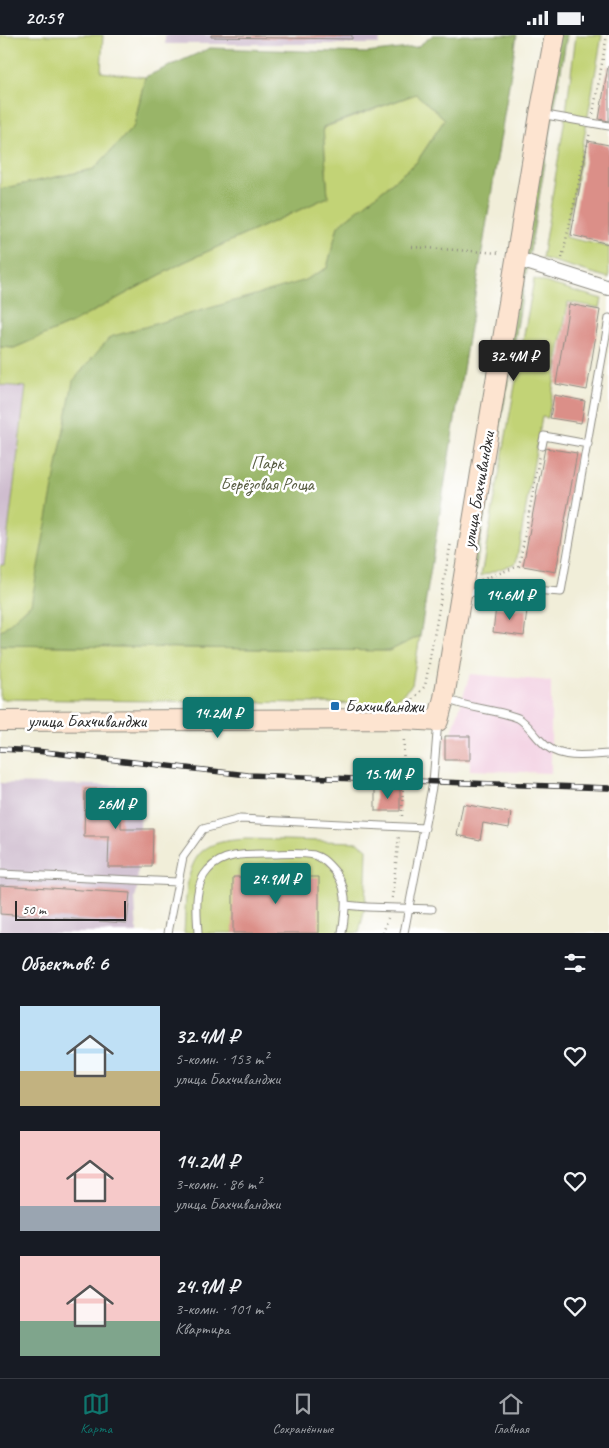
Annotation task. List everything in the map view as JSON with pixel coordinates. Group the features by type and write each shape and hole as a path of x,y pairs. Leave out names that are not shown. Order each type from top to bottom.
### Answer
{"main road":[{"name":"улица Бахчиванджи","path":"0,721 404,719 438,721 468,588 509,256 555,35"}],"street":[{"path":"509,256 609,288"}],"lane":[{"path":"540,114 609,126"},
{"path":"468,588 561,592 609,318"},
{"path":"542,446 544,436 588,444"},
{"path":"444,698 456,704 478,707 520,719 546,748 561,755 609,754"},
{"path":"404,933 433,782 438,721"},
{"path":"168,933 183,857 203,829 240,819 425,828"},
{"path":"198,933 198,894 202,880 208,870 222,859 246,854 299,854 314,855 322,858 334,870 345,891 346,905 342,933"},
{"path":"0,874 178,882"},
{"path":"346,905 365,908 409,907 432,909"}],"path":[{"path":"559,273 592,123 607,35"},
{"path":"412,247 509,256"},
{"path":"468,588 519,566 542,446"},
{"path":"407,707 426,685 451,538"}],"shaded area":[{"path":"165,35 381,35 379,44 165,44"},
{"path":"0,385 26,386 4,565 0,565"},
{"path":"470,674 551,681 551,773 470,770 470,737 451,736"},
{"path":"0,783 142,786 135,898 137,933 0,933"}],"green space":[{"path":"0,35 103,35 101,72 145,77 134,126 94,169 0,189"},
{"name":"Парк Берёзовая Роща","path":"433,35 517,35 420,636 389,651 0,645 0,632 31,604 73,381 110,337 303,281 327,268 338,226 416,163 445,119 416,94 323,127 328,197 182,263 72,323 14,348 0,347 0,189 94,169 134,126 145,77 210,48 366,53 417,47"},
{"path":"557,35 567,35 474,578 463,579"},
{"path":"576,35 602,35 565,237 609,247 609,278 542,258 566,112"},
{"path":"416,94 445,119 416,163 338,226 327,268 303,281 31,604 0,632 0,565 4,565 26,387 0,385 0,347 14,348 72,323 182,263 328,197 323,128"},
{"path":"534,279 602,299 600,308 568,302 548,418 542,417 516,563 481,576"},
{"path":"420,636 412,685 392,704 0,699 0,645 389,651"},
{"path":"246,839 358,842 367,849 365,908 359,933 184,933 189,876 198,856 214,844"}],"building":[{"path":"211,35 352,35 352,39 211,37"},
{"path":"609,66 609,121 599,119"},
{"path":"588,141 609,145 609,244 571,235"},
{"path":"569,304 600,310 587,390 556,384"},
{"path":"554,395 585,401 581,423 550,418"},
{"path":"545,448 577,453 556,572 523,566"},
{"path":"496,607 527,610 524,636 493,632"},
{"path":"445,736 470,736 470,760 445,760"},
{"path":"85,789 121,789 121,829 153,829 152,867 108,867 109,837 84,837"},
{"path":"375,789 400,789 400,811 375,811"},
{"path":"463,804 511,813 509,828 483,823 480,840 457,835"},
{"path":"233,877 319,877 319,933 233,933"},
{"path":"0,885 130,893 127,923 0,914"}],"railway":[{"path":"0,749 36,751 248,775 609,788"}],"place":[{"name":"Бахчиванджи","path":"335,706"}]}
